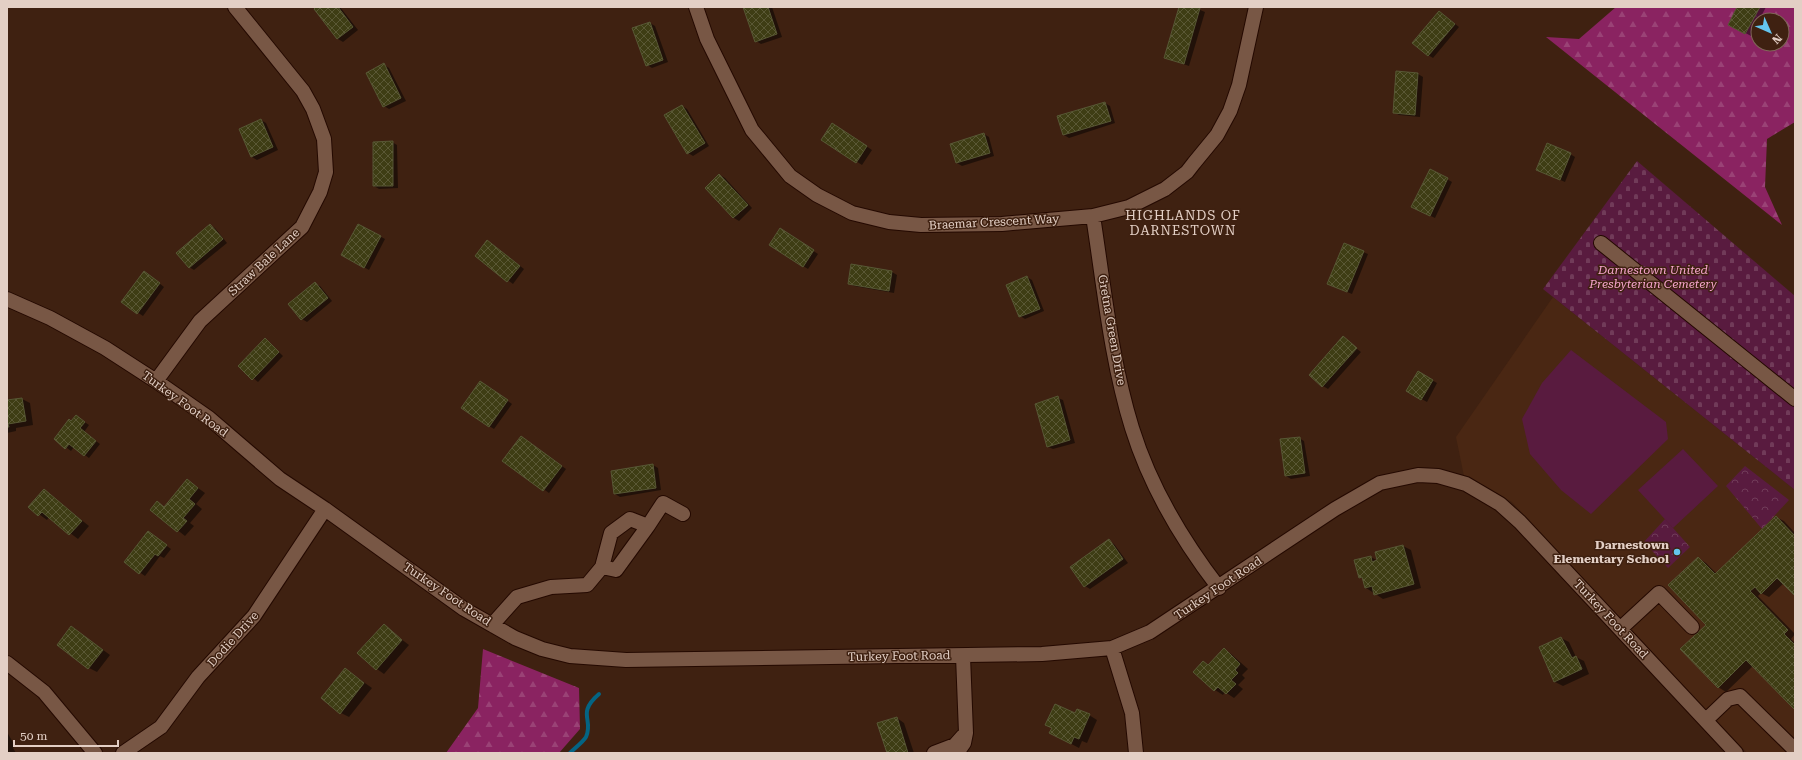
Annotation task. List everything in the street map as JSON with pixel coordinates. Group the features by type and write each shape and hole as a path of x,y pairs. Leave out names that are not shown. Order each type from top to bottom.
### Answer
{"street":[{"name":"Straw Bale Lane","path":"156,381 200,322 302,227 320,192 326,172 324,139 313,109 303,91 235,7"},
{"name":"Braemar Crescent Way","path":"696,7 707,39 752,130 790,176 817,195 852,213 889,222 921,225 1002,224 1093,216 1129,207 1165,189 1187,172 1217,135 1230,111 1239,85 1256,7"},
{"name":"Gretna Green Drive","path":"1093,216 1113,352 1132,429 1153,481 1177,527 1193,554 1219,588"},
{"path":"1601,243 1795,399"},
{"name":"Turkey Foot Road","path":"7,299 50,318 105,348 156,381 209,418 280,479 325,509 464,609 515,638 542,649 570,656 633,660 963,656 1042,654 1112,648 1150,632 1219,588 1335,509 1380,483 1418,475 1438,476 1466,484 1500,504 1520,522 1736,753"},
{"path":"602,566 616,570 663,504 683,514"},
{"name":"Dodie Drive","path":"123,753 161,727 198,677 254,616 325,509"},
{"path":"492,625 517,597 551,587 588,585 602,566 611,533 630,519 648,526"},
{"path":"1620,629 1659,593 1692,627"},
{"path":"1112,648 1132,713 1136,753"},
{"path":"957,753 964,743 966,733 963,656"},
{"path":"7,663 44,692 95,753"},
{"path":"1706,720 1728,699 1740,696 1795,750"},
{"path":"934,753 955,746 966,733"}],"shaded area":[{"name":"Darnestown Elementary School","path":"1553,297 1795,490 1795,753 1747,753 1512,502 1464,476 1456,437"}],"green space":[{"path":"1616,7 1795,7 1795,122 1767,139 1765,187 1782,225 1546,37 1579,39"},
{"name":"Darnestown United Presbyterian Cemetery","path":"1637,161 1795,296 1795,490 1543,289"},
{"path":"1571,350 1666,422 1668,439 1591,514 1561,490 1530,454 1522,419 1542,383"},
{"path":"1683,449 1718,486 1673,528 1638,490"},
{"path":"1745,466 1789,500 1762,529 1726,486"},
{"path":"1665,519 1690,547 1668,568 1644,542"},
{"path":"483,649 579,688 580,729 559,753 446,753 478,708"}],"building":[{"path":"316,7 338,7 353,27 337,39 314,9"},
{"path":"743,7 768,7 777,34 755,42"},
{"path":"1179,7 1200,8 1184,64 1164,58"},
{"path":"1737,7 1760,7 1757,12 1750,12 1750,25 1745,34 1728,25"},
{"path":"1439,11 1455,24 1428,56 1412,43"},
{"path":"650,22 663,60 646,66 632,28"},
{"path":"384,63 401,98 383,107 366,73"},
{"path":"1396,71 1418,73 1415,115 1393,113"},
{"path":"1105,102 1111,121 1063,135 1057,116"},
{"path":"682,105 705,143 687,154 664,115"},
{"path":"261,119 273,147 251,157 239,129"},
{"path":"832,123 867,146 856,163 821,140"},
{"path":"984,133 990,153 956,163 950,144"},
{"path":"393,141 393,186 373,186 373,142"},
{"path":"1547,143 1571,153 1560,180 1536,170"},
{"path":"1430,169 1448,178 1430,216 1411,207"},
{"path":"719,174 748,205 733,218 705,188"},
{"path":"210,224 223,239 189,268 176,253"},
{"path":"358,224 381,236 364,268 341,255"},
{"path":"780,228 814,250 803,267 769,245"},
{"path":"487,240 520,266 507,282 475,256"},
{"path":"1344,243 1364,251 1347,292 1327,284"},
{"path":"851,264 892,271 889,291 848,284"},
{"path":"144,271 160,283 137,314 121,302"},
{"path":"1027,276 1040,309 1019,317 1006,285"},
{"path":"315,282 328,298 301,320 288,304"},
{"path":"1343,336 1357,348 1322,387 1309,375"},
{"path":"265,338 279,352 252,380 238,366"},
{"path":"1418,371 1433,380 1421,400 1406,391"},
{"path":"480,381 508,400 489,427 461,408"},
{"path":"1058,396 1070,440 1047,447 1035,404"},
{"path":"22,398 26,421 8,424 9,427 7,427 7,400"},
{"path":"76,415 85,422 80,428 96,441 84,456 69,444 65,449 54,439 69,419 71,421"},
{"path":"521,436 562,466 543,491 502,461"},
{"path":"1300,437 1305,473 1285,476 1280,439"},
{"path":"653,464 656,488 614,494 611,471"},
{"path":"187,479 198,488 189,499 195,504 183,518 187,521 177,532 150,510 157,501 164,507"},
{"path":"44,489 82,521 69,535 42,512 38,516 28,507"},
{"name":"Darnestown Elementary School","path":"1776,516 1795,536 1795,596 1777,578 1761,594 1755,587 1750,591 1788,630 1784,634 1795,645 1795,710 1746,660 1718,688 1680,649 1706,625 1668,585 1698,557 1715,574"},
{"path":"148,531 167,545 158,556 155,554 139,574 124,562"},
{"path":"1109,539 1123,559 1084,587 1070,567"},
{"path":"1403,545 1414,584 1374,595 1372,586 1365,588 1362,577 1359,578 1354,560 1371,556 1372,562 1377,560 1375,552"},
{"path":"384,624 402,640 376,670 357,653"},
{"path":"71,626 103,650 88,669 57,645"},
{"path":"1561,637 1572,658 1576,656 1582,669 1554,682 1539,647"},
{"path":"1224,648 1240,664 1235,670 1238,673 1231,680 1236,684 1226,694 1218,687 1214,691 1193,672 1203,661 1208,665"},
{"path":"345,668 364,683 340,714 321,698"},
{"path":"1055,704 1075,713 1077,709 1090,714 1079,739 1074,737 1071,744 1049,733 1052,728 1045,725"},
{"path":"897,717 908,753 887,753 877,723"}],"waterway":[{"path":"570,753 586,737 588,731 588,707 599,694"}],"place":[{"name":"Darnestown Elementary School","path":"1677,552"}],"district":[{"name":"HIGHLANDS OF DARNESTOWN","path":"1183,222"}]}
